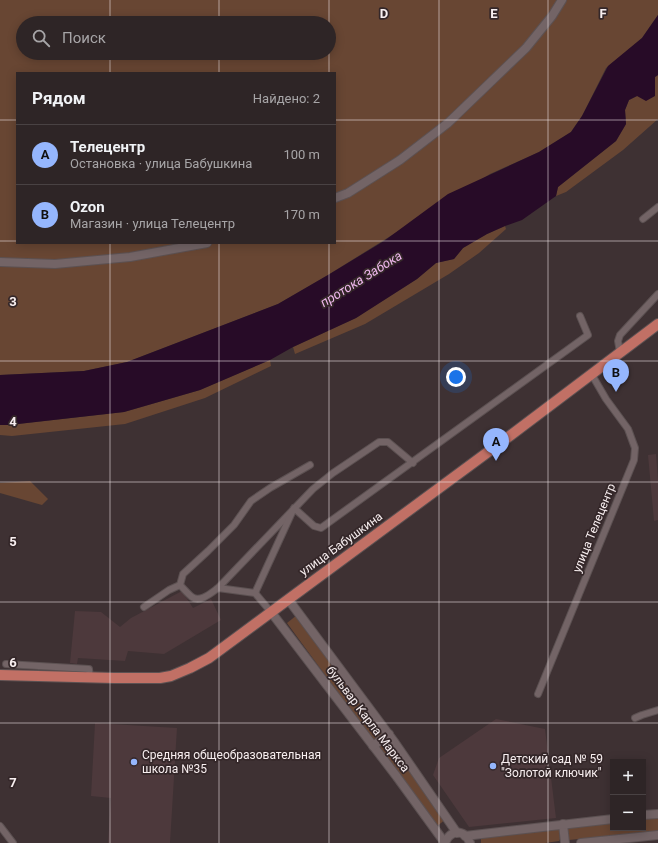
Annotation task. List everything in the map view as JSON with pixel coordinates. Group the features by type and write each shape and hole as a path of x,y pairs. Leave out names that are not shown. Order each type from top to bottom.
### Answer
{"main road":[{"name":"улица Бабушкина","path":"0,675 148,679 171,676 190,668 208,658 271,612 288,598 494,448 658,324"}],"street":[{"path":"336,198 348,193 400,160 448,123 526,48 552,16 562,0"},
{"path":"643,219 658,207"},
{"path":"0,262 55,264 130,256 201,244"},
{"path":"620,352 618,341 620,335 658,294"},
{"path":"294,508 314,526 321,528 588,336 580,316"},
{"name":"улица Телецентр","path":"538,694 634,460 635,448 628,429 606,399 592,375"},
{"path":"180,585 193,598 199,599 205,597 218,588 313,489 333,472 379,442 388,442 413,463"},
{"path":"180,585 183,574 234,525 251,501 270,488 310,465"},
{"path":"255,593 294,508"},
{"path":"144,607 169,590 180,585"},
{"path":"218,588 255,593 271,612"},
{"name":"бульвар Карла Маркса","path":"288,598 388,734 457,833"},
{"name":"бульвар Карла Маркса","path":"271,612 397,776 445,843"},
{"path":"6,664 88,669 90,678"},
{"path":"635,718 658,710"},
{"path":"373,746 388,734"},
{"path":"646,815 658,814"},
{"path":"445,843 450,835 457,833 463,834 468,839 563,824 610,819"},
{"path":"563,824 565,843"},
{"path":"1,830 13,843"},
{"path":"581,843 658,835"}],"shaded area":[{"path":"0,0 658,0 658,15 642,38 606,68 582,116 571,132 539,152 490,174 328,275 278,304 127,362 84,371 0,375"},
{"path":"658,75 658,119 623,150 566,192 556,196 558,187 616,141 626,124 625,110 629,100 637,96"},
{"path":"505,226 506,229 479,253 449,274 365,324 295,354 293,347 356,318 417,279 436,263 454,259 463,248 487,234"},
{"path":"270,360 271,366 205,398 125,424 12,436 0,435 0,425 124,412 200,390"},
{"path":"656,454 658,480 658,520 654,521 648,455"},
{"path":"30,481 48,499 42,505 0,493 0,483"},
{"path":"182,591 193,608 211,599 221,620 164,654 128,651 125,661 78,658 77,664 70,663 75,611 101,612 120,627 131,618"},
{"path":"297,615 383,733 375,740 372,739 287,623"},
{"name":"Детский сад № 59 \"Золотой ключик\"","path":"496,719 545,729 556,818 469,827 433,775 439,758"},
{"name":"Средняя общеобразовательная школа №35","path":"95,723 177,728 170,843 108,843 111,798 91,796"},
{"path":"388,740 446,819 436,827 378,748 379,745"},
{"path":"658,817 658,831 568,840 567,828 610,822 610,831 646,831 646,819"},
{"path":"559,829 559,841 545,843 481,843 481,837"}],"water":[{"name":"протока Забока","path":"658,15 658,75 655,77 655,96 646,101 637,96 629,100 625,110 626,124 616,141 558,187 556,196 522,220 487,234 463,248 454,259 436,263 417,279 356,318 293,347 270,360 200,390 124,412 0,425 0,375 84,371 127,362 278,304 384,241 448,194 539,152 571,132 582,116 608,66 642,38"}],"place":[{"name":"Ozon","path":"616,392"},
{"name":"Телецентр","path":"496,461"},
{"name":"Средняя общеобразовательная школа №35","path":"134,762"},
{"name":"Детский сад № 59 \"Золотой ключик\"","path":"493,766"}]}
